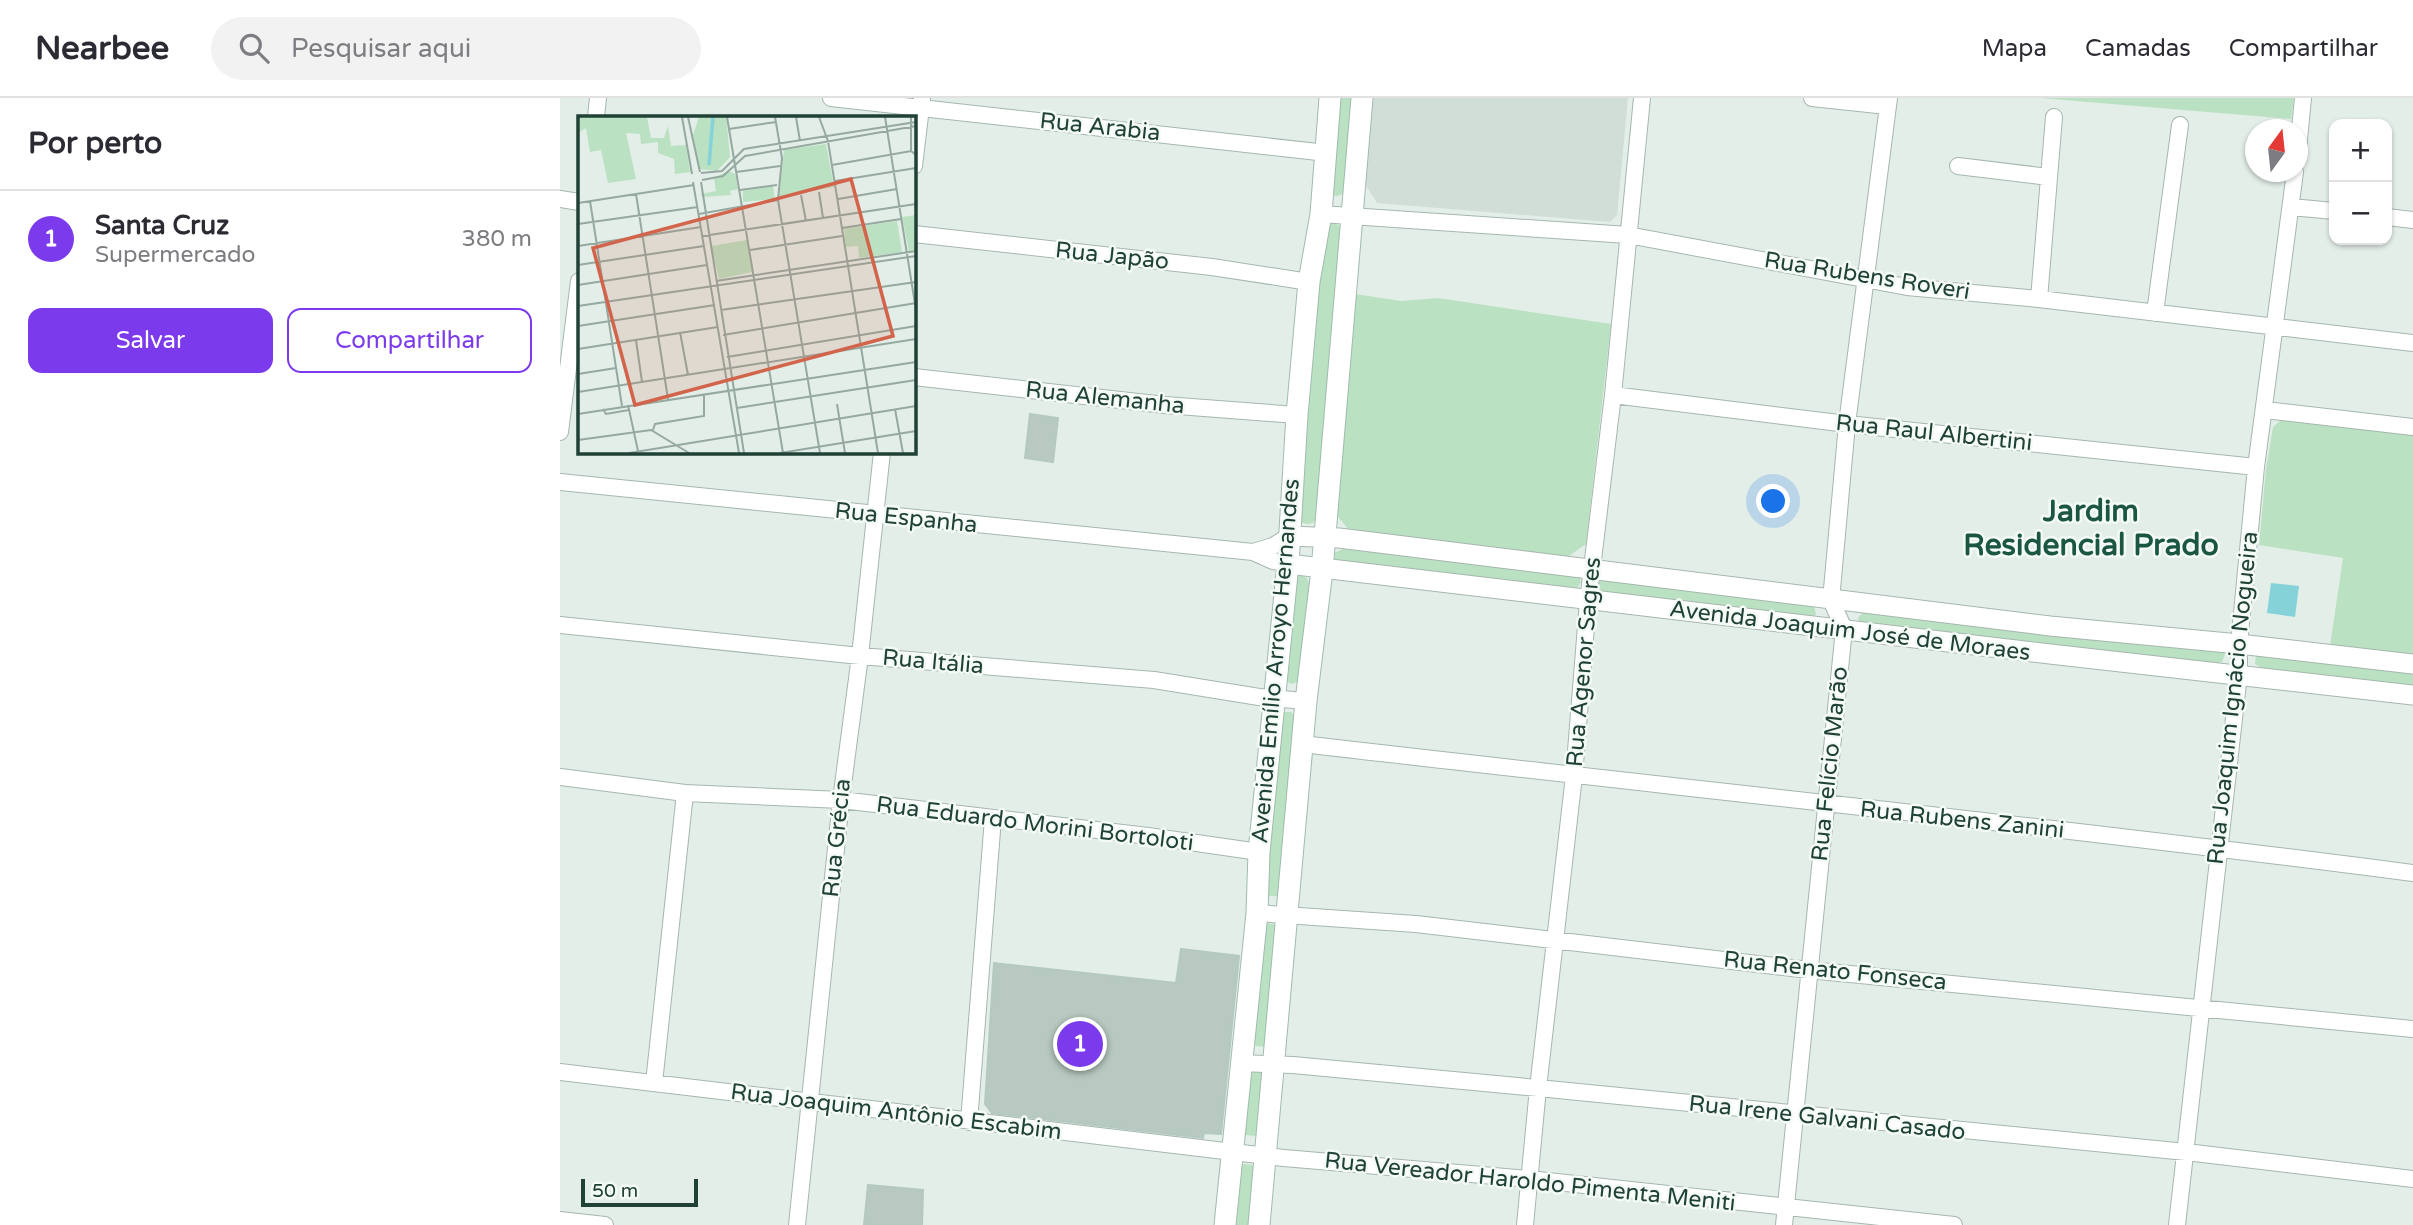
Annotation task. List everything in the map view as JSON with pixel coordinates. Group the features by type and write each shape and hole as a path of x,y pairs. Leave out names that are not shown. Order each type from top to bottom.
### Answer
{"main road":[{"name":"Avenida Emílio Arroyo Hernandes","path":"1225,1225 1257,913 1259,852 1288,564 1309,282 1321,214 1330,98"},
{"name":"Avenida Emílio Arroyo Hernandes","path":"1259,1225 1306,701 1322,570 1362,98"}],"street":[{"path":"596,116 598,98"},
{"name":"Rua Arabia","path":"831,98 922,103 1327,153"},
{"name":"Rua Agenor Sagres","path":"1525,1225 1574,776 1588,601 1613,396 1642,98"},
{"path":"1812,98 1888,102"},
{"path":"2301,119 2303,98"},
{"name":"Rua Felício Marão","path":"1784,1225 1844,629 1831,600 1847,424 1888,102"},
{"path":"915,158 922,103"},
{"path":"2039,299 2053,117"},
{"path":"2155,313 2180,125"},
{"path":"1958,166 2049,177"},
{"name":"Rua Joaquim Ignácio Nogueira","path":"2177,1225 2239,674 2239,644 2256,467 2294,182"},
{"path":"560,200 578,202"},
{"path":"2291,207 2329,211"},
{"name":"Rua Rubens Roveri","path":"1321,214 1628,235 1907,287 2039,299 2413,343"},
{"path":"2392,218 2413,220"},
{"name":"Rua Japão","path":"915,234 1212,267 1309,282"},
{"path":"560,432 578,289"},
{"name":"Rua Alemanha","path":"915,377 1165,405 1297,415"},
{"name":"Rua Raul Albertini","path":"1613,396 1847,424 2256,467"},
{"path":"2265,410 2413,427"},
{"name":"Rua Grécia","path":"797,1225 841,800 882,453"},
{"name":"Rua Espanha","path":"560,482 1253,552 1288,564"},
{"name":"Avenida Joaquim José de Moraes","path":"1289,536 1324,537 2050,626 2413,664"},
{"name":"Rua Espanha","path":"1253,552 1289,536"},
{"name":"Avenida Joaquim José de Moraes","path":"1288,564 2413,695"},
{"name":"Rua Itália","path":"560,625 860,656 1154,680 1306,701"},
{"name":"Rua Rubens Zanini","path":"1302,744 2219,848 2413,873"},
{"name":"Rua Eduardo Morini Bortoloti","path":"560,777 685,793 841,800 1148,835 1259,852"},
{"path":"653,1083 685,793"},
{"path":"969,1122 993,818"},
{"name":"Rua Renato Fonseca","path":"1257,913 1416,924 1809,970 2413,1028"},
{"name":"Rua Irene Galvani Casado","path":"1240,1063 1293,1065 1538,1088 2186,1153 2413,1179"},
{"name":"Rua Joaquim Antônio Escabim","path":"560,1072 1232,1152"},
{"name":"Rua Vereador Haroldo Pimenta Meniti","path":"1232,1152 1529,1179 1954,1225"},
{"path":"560,1220 605,1225"}],"shaded area":[{"path":"1371,98 1628,98 1617,215 1610,222 1377,203 1365,184"}],"green space":[{"path":"1337,98 1355,98 1345,193 1337,196 1333,195"},
{"path":"2040,98 2294,98 2291,119"},
{"path":"1334,223 1342,227 1318,518 1306,524 1301,522 1303,415 1327,225"},
{"path":"1355,294 1401,301 1438,298 1611,324 1586,544 1566,558 1350,531 1335,513"},
{"path":"2281,420 2413,435 2413,656 2330,646 2343,558 2259,545 2273,427"},
{"path":"1343,549 1573,574 1580,578 1581,582 1576,590 1334,561 1334,553"},
{"path":"1296,576 1307,578 1310,586 1298,682 1291,684 1284,679"},
{"path":"1598,580 1814,606 1816,614 1813,617 1596,594"},
{"path":"1864,611 2223,651 2225,654 2222,662 2218,663 2051,647 1859,622 1858,618"},
{"path":"2256,655 2413,671 2413,686 2262,668 2255,664"},
{"path":"1283,712 1291,712 1297,719 1279,896 1269,896 1262,886"},
{"path":"1264,923 1274,924 1280,933 1266,1047 1256,1046 1252,1038"},
{"path":"1252,1068 1262,1070 1265,1074 1261,1130 1255,1136 1246,1135 1242,1127 1248,1074"},
{"path":"1244,1164 1253,1165 1257,1170 1253,1225 1233,1225 1239,1169"}],"water":[{"path":"2271,583 2299,586 2295,617 2267,613"}],"building":[{"path":"1030,414 1058,418 1053,462 1025,458"},
{"path":"1181,949 1239,956 1221,1134 1204,1133 1203,1138 992,1113 985,1104 994,963 1176,983"},
{"path":"868,1185 923,1190 922,1225 864,1225"}],"place":[{"name":"Santa Cruz","path":"1080,1044"}],"district":[{"name":"Jardim Residencial Prado","path":"2091,528"}]}
